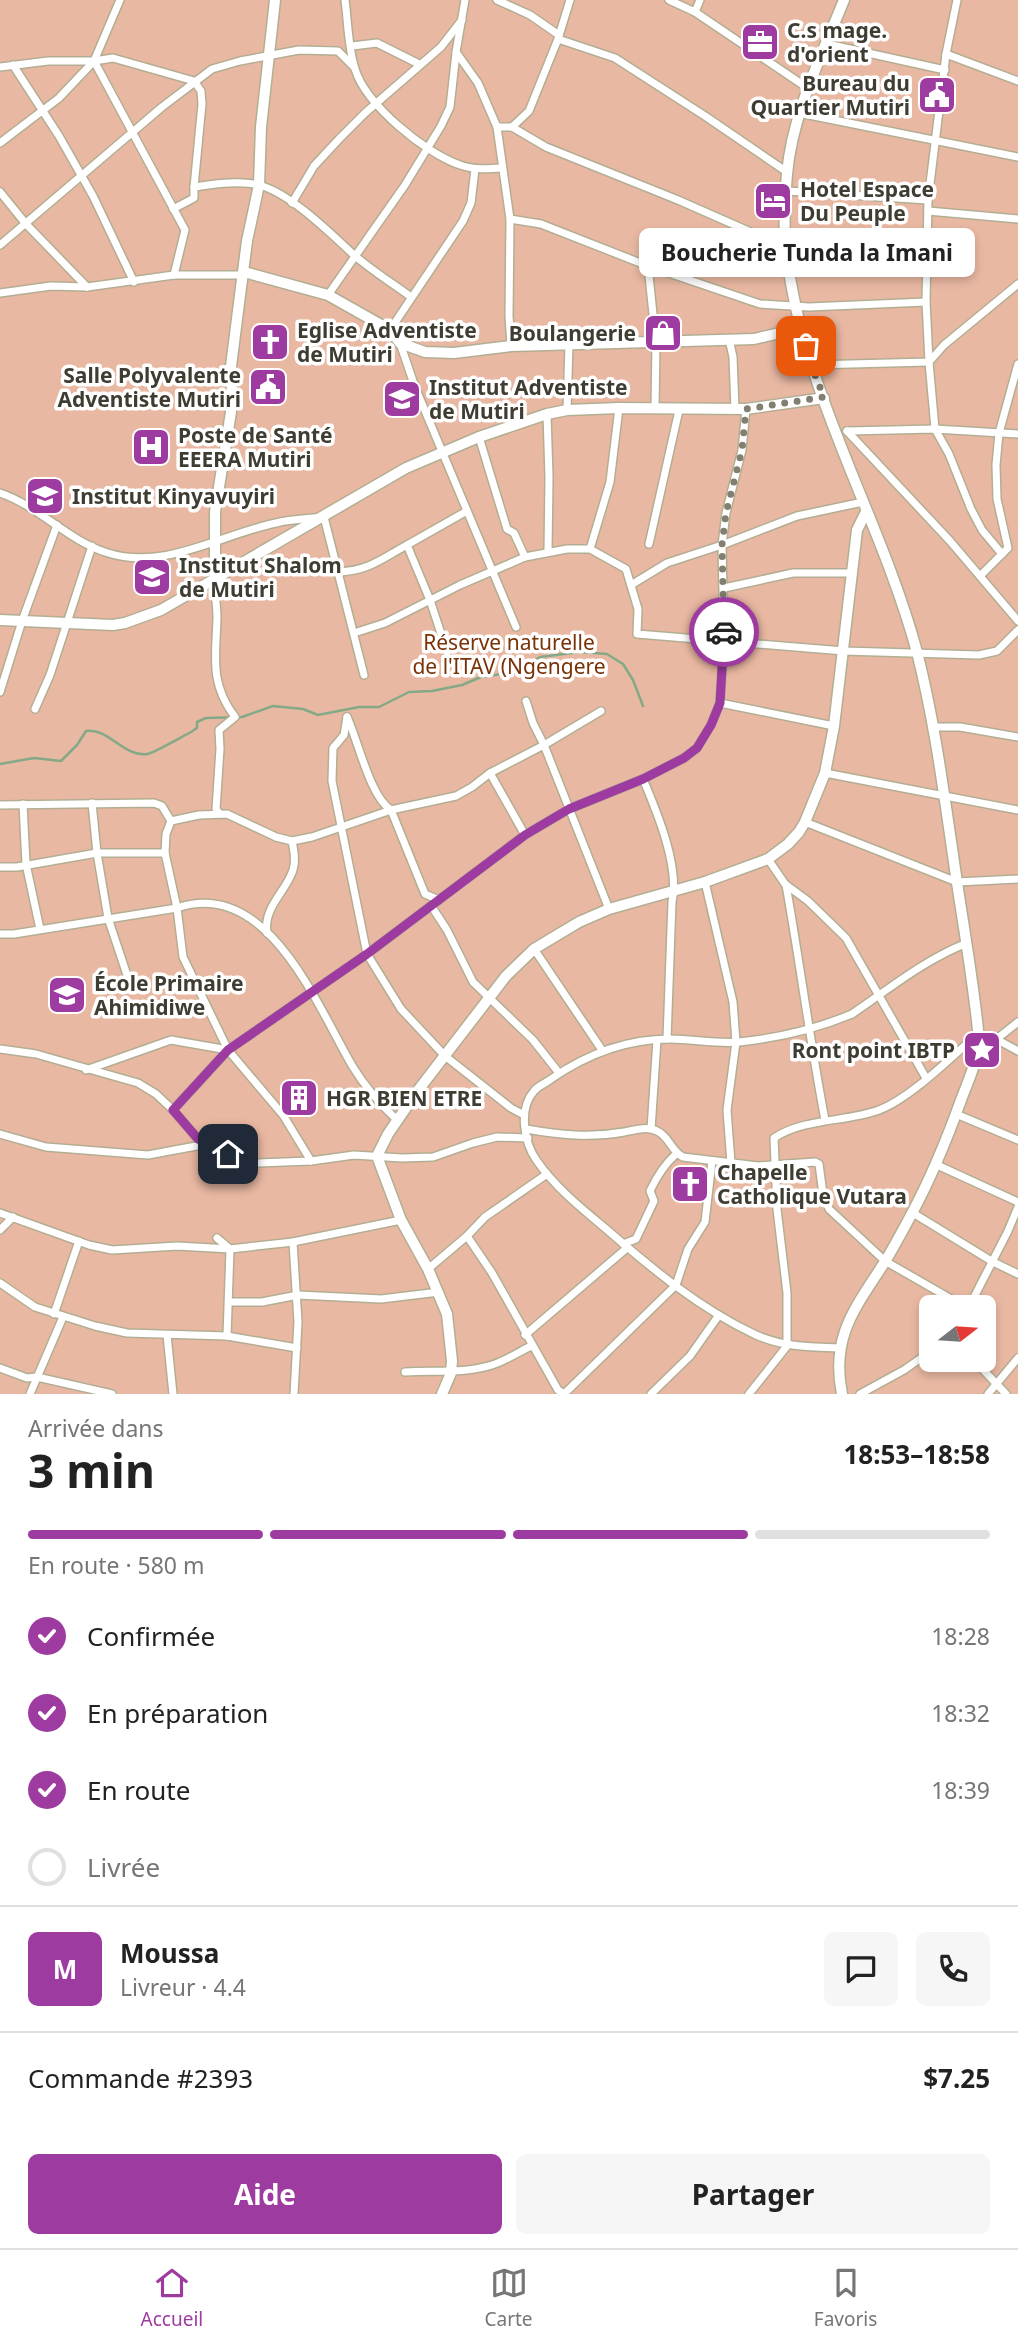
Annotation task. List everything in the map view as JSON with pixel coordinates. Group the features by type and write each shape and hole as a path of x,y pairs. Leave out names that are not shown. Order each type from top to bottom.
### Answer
{"street":[{"path":"0,143 59,98 94,61 120,0"},
{"path":"220,814 216,809 219,730 235,717 226,705 215,675 218,666 214,649 217,619 214,594 215,512 232,401 230,373 247,241 258,185 259,151 275,0"},
{"path":"345,0 354,68"},
{"path":"328,295 427,150 450,107 465,0"},
{"path":"497,0 530,15 558,37 615,58 787,172"},
{"path":"512,127 529,111 570,0"},
{"path":"668,0 695,12 809,89"},
{"path":"695,12 699,0"},
{"path":"842,1394 839,1348 846,1326 863,1293 913,1213 979,1053 967,943 933,727 917,652 898,590 833,429 811,365 785,246 787,172 799,113 844,0"},
{"path":"957,0 946,54 928,200 926,302 929,362 935,429 949,454 982,530 1002,554"},
{"path":"292,203 314,166 365,113 441,47 462,19"},
{"path":"352,46 377,43 419,64"},
{"path":"827,44 945,71"},
{"path":"0,245 132,132 212,69 299,50 332,49 344,55 376,104 427,150 459,165 475,169 502,168"},
{"path":"456,52 478,83 496,127 510,219 509,316 512,346"},
{"path":"946,54 1018,81"},
{"path":"0,67 113,58 194,81 201,91 202,104 194,198 173,209"},
{"path":"94,61 185,230 174,275"},
{"path":"13,65 59,136 93,196 134,282"},
{"path":"799,113 1018,157"},
{"path":"496,127 512,127 546,147 678,200 780,245 855,249 926,246"},
{"path":"390,330 468,212 474,190 475,169"},
{"path":"194,187 258,185 292,203 341,241 354,255 411,297"},
{"path":"787,191 928,200"},
{"path":"0,192 26,224 87,287"},
{"path":"928,211 1018,219"},
{"path":"510,219 541,224 648,266 760,304 797,308 926,302"},
{"path":"648,266 656,343 655,409"},
{"path":"0,293 51,286 87,287 174,275 244,274 328,295 390,330 400,343 415,387 516,627"},
{"path":"811,365 929,362 944,345 1018,284"},
{"path":"400,343 425,352 454,353 512,346 754,338 802,328"},
{"path":"173,1110 228,1050 432,907 525,835 569,809 643,779 684,758 697,748 720,703 724,642 722,545 726,513 742,450 741,409 729,339"},
{"path":"567,410 569,344"},
{"path":"980,576 1008,544 997,499 999,433 1018,364"},
{"path":"0,620 125,624 161,610 407,468 479,437 547,414 567,410 619,408 741,409 824,397"},
{"path":"590,549 610,482 619,408"},
{"path":"649,544 679,410"},
{"path":"547,414 548,552"},
{"path":"833,429 935,429 1018,434"},
{"path":"847,431 1018,621"},
{"path":"479,437 507,529 514,533 525,557"},
{"path":"0,493 18,499 92,546 117,555 170,554 275,523 324,517"},
{"path":"631,585 667,563 797,516 864,507"},
{"path":"377,1156 444,1056 506,976 534,949 579,922 609,909 705,883 768,859 788,844 805,822 825,773 834,726 856,530 864,507"},
{"path":"339,572 371,566 467,511"},
{"path":"324,517 364,675"},
{"path":"0,692 22,621 57,525"},
{"path":"407,544 430,600 447,653"},
{"path":"35,709 50,675 92,546"},
{"path":"354,634 386,623 525,557 548,552 590,549 626,569 638,609 637,634 844,650 990,654 997,651 1018,630"},
{"path":"724,588 793,573 852,573"},
{"path":"526,701 609,909"},
{"path":"720,703 834,726"},
{"path":"172,821 199,814 227,814 276,837 292,841 342,828 391,810 456,796 490,773 601,711"},
{"path":"439,900 425,894 391,810 386,807 374,788 361,757 357,737 346,715 344,735 333,748 332,781 367,954 401,1009 444,1056 510,1108 524,1115"},
{"path":"933,727 960,727 1018,737"},
{"path":"490,773 525,835"},
{"path":"825,773 1018,810"},
{"path":"643,779 672,866 675,889 672,902 667,1039"},
{"path":"92,803 108,918 128,978"},
{"path":"0,805 154,803 162,806 172,821"},
{"path":"23,804 26,864 40,929"},
{"path":"172,821 166,834 165,853 177,908 183,957 228,1050 283,1115 311,1161"},
{"path":"805,822 957,882 1018,879"},
{"path":"267,933 265,924 268,915 292,872 295,855 292,841"},
{"path":"0,867 17,867 97,853 165,853"},
{"path":"768,859 785,884 808,901 846,938 926,1078"},
{"path":"705,883 733,1002 736,1042 727,1110 731,1163"},
{"path":"785,884 825,1120"},
{"path":"0,934 177,908 194,902 222,904 243,914 267,933 296,964 354,1069 377,1101 398,1121"},
{"path":"432,907 447,930 473,982 533,1040 559,1073"},
{"path":"839,1348 787,1346 758,1336 719,1315 625,1246 580,1207 536,1160 526,1129 526,1104 534,1091 559,1073 602,1050 625,1043 667,1039 736,1042 808,1030 852,1014 914,971 947,951 967,943"},
{"path":"534,949 602,1050"},
{"path":"979,1053 1018,1022"},
{"path":"749,1394 787,1346 787,1293 774,1166 774,1138 825,1120 886,1107 926,1078 978,1034"},
{"path":"996,1039 1018,1051"},
{"path":"86,1070 171,1040 228,1050"},
{"path":"651,1129 656,1040"},
{"path":"0,1049 36,1054 138,1083 156,1094 198,1139 258,1163 311,1161 354,1155 433,1157 497,1137 528,1139"},
{"path":"956,1114 1018,1140"},
{"path":"526,1129 599,1137 651,1129 662,1135 676,1154 712,1161 774,1166 814,1162 819,1164 827,1206 885,1261 946,1295"},
{"path":"0,1133 46,1147 148,1155 207,1144"},
{"path":"525,1335 636,1239 654,1201 650,1191 666,1163 676,1154"},
{"path":"377,1156 401,1220 428,1269 447,1314 452,1361 451,1373 442,1394"},
{"path":"467,1236 492,1273 558,1390 564,1394 676,1285 688,1249 705,1222 712,1161"},
{"path":"935,1164 1018,1205 993,1262 974,1295"},
{"path":"428,1269 501,1204 547,1174"},
{"path":"0,1213 113,1250 177,1246 230,1249 293,1242 401,1220"},
{"path":"913,1213 993,1262 1018,1274"},
{"path":"0,1230 13,1217"},
{"path":"218,1238 230,1249 226,1336"},
{"path":"54,1314 79,1241"},
{"path":"293,1242 298,1295 294,1394"},
{"path":"0,1283 35,1307 127,1333 226,1336 297,1348"},
{"path":"229,1303 262,1302 298,1295 381,1299 439,1292"},
{"path":"651,1394 690,1356 719,1315"},
{"path":"30,1394 64,1317"},
{"path":"167,1335 173,1394"},
{"path":"405,1372 434,1370 451,1373 493,1365 531,1346"},
{"path":"988,1394 1018,1358"},
{"path":"860,1394 919,1359"},
{"path":"0,1368 27,1378 37,1377 112,1394"},
{"path":"986,1372 1006,1394"}],"green space":[{"name":"Réserve naturelle de l'ITAV (Ngengere","path":"0,0 1018,0 1018,1394 0,1394"}],"waterway":[{"path":"0,764 34,758 61,761 86,731 101,733 130,751 147,754 191,732 197,728 197,722 206,718 242,717 273,706 303,709 318,715 359,707 379,707 409,692 462,685 481,677 516,672 540,657 580,652 607,654 623,664 633,680 643,706"}],"way so far":[{"path":"724,632 722,545 726,513 742,450 746,409 824,397 806,346"}],"place":[{"name":"C.s mage. d'orient","path":"760,42"},
{"name":"Bureau du Quartier Mutiri","path":"937,95"},
{"name":"Hotel Espace Du Peuple","path":"773,201"},
{"name":"Boulangerie","path":"663,333"},
{"name":"Eglise Adventiste de Mutiri","path":"270,342"},
{"name":"Boucherie Tunda la Imani","path":"806,346"},
{"name":"Salle Polyvalente Adventiste Mutiri","path":"268,387"},
{"name":"Institut Adventiste de Mutiri","path":"402,399"},
{"name":"Poste de Santé EEERA Mutiri","path":"151,447"},
{"name":"Institut Kinyavuyiri","path":"45,496"},
{"name":"Institut Shalom de Mutiri","path":"152,577"},
{"name":"École Primaire Ahimidiwe","path":"67,995"},
{"name":"Ront point IBTP","path":"982,1050"},
{"name":"HGR BIEN ETRE","path":"299,1098"},
{"name":"Chapelle Catholique Vutara","path":"690,1184"}],"route":[{"path":"228,1154 198,1139 173,1110 198,1081 228,1050 432,907 451,889 525,835 569,809 643,779 684,758 697,748 720,703 724,632"}]}
